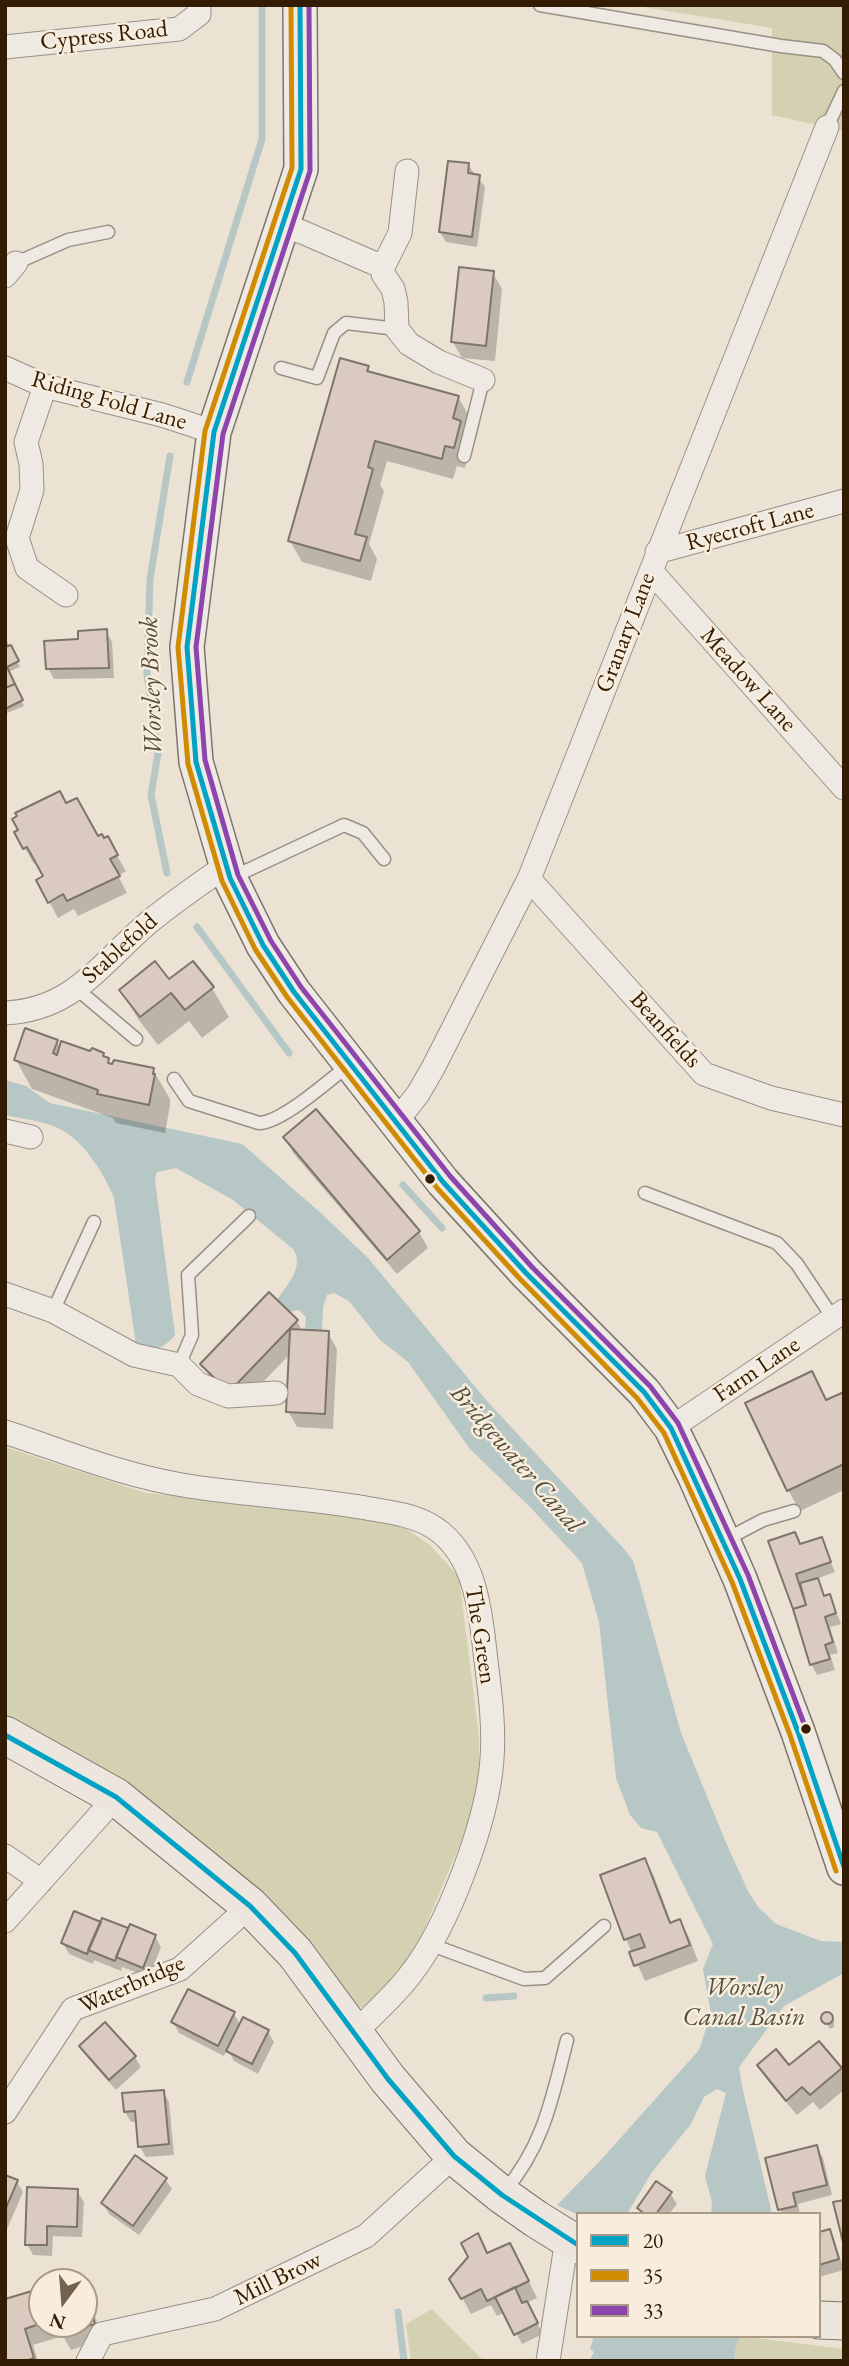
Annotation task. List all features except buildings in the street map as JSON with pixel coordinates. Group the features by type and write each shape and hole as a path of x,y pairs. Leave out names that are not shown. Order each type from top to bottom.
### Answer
{"main road":[{"path":"302,5 301,169 214,432 187,647 196,762 228,872 263,945 294,992 395,1123 481,1225 644,1392 671,1428 723,1541 790,1709 844,1868"},
{"path":"5,1735 116,1797 250,1906 295,1952 388,2079 454,2155 502,2195 572,2242"},
{"path":"821,2320 844,2321"}],"street":[{"name":"Cypress Road","path":"5,47 178,29 199,10"},
{"name":"Granary Lane","path":"395,1123 418,1094 433,1068 529,879 827,127"},
{"path":"407,172 400,233 383,267 383,274 393,289 396,302 397,329 409,344 439,362 483,380"},
{"path":"285,223 383,267"},
{"name":"Riding Fold Lane","path":"5,368 45,386 162,415 214,432"},
{"path":"45,386 26,442 31,464 32,490 17,538 27,568 66,595"},
{"name":"Ryecroft Lane","path":"654,561 844,501"},
{"name":"Meadow Lane","path":"654,561 844,788"},
{"name":"Stablefold","path":"5,1013 36,1010 77,989 161,912 228,872"},
{"name":"Beanfields","path":"529,879 704,1074 771,1098 844,1115"},
{"path":"5,1131 31,1137"},
{"path":"5,1294 53,1311 134,1355 179,1365 198,1384 228,1396 276,1393"},
{"name":"Farm Lane","path":"671,1428 838,1314"},
{"name":"The Green","path":"5,1432 76,1457 155,1480 356,1506 413,1517 430,1525 463,1557 470,1572 482,1630 493,1728 487,1794 468,1861 429,1944 410,1975 355,2032"},
{"path":"5,1921 116,1797"},
{"path":"5,1856 41,1881"},
{"name":"Waterbridge","path":"5,2112 73,2009 180,1969 250,1906"},
{"name":"Mill Brow","path":"88,2361 102,2334 215,2309 366,2236 454,2155"},
{"path":"548,2361 572,2242"}],"lane":[{"path":"540,5 823,51 835,60 844,73"},
{"path":"827,127 844,91"},
{"path":"11,270 68,240 108,232"},
{"path":"281,368 317,378 334,334 346,323 397,329"},
{"path":"464,456 483,380"},
{"path":"228,872 344,825 363,833 384,859"},
{"path":"77,989 136,1039"},
{"path":"174,1079 189,1101 259,1124 280,1117 349,1065"},
{"path":"645,1193 777,1243 838,1314"},
{"path":"179,1365 192,1335 188,1275 249,1216"},
{"path":"53,1311 94,1222"},
{"path":"723,1541 763,1520 794,1511"},
{"path":"429,1944 524,1979 545,1978 604,1926"},
{"path":"502,2195 517,2178 539,2139 567,2040"}],"shaded area":[{"path":"631,5 844,5 844,131 772,115 772,28"},
{"path":"5,1447 146,1493 266,1505 398,1523 431,1546 459,1577 479,1737 479,1774 471,1818 424,1930 410,1956 371,2005 351,2006 5,1722"},
{"path":"432,2309 484,2361 411,2361 406,2324"},
{"path":"739,2338 756,2338 844,2349 844,2361 734,2361"}],"water":[{"path":"5,1080 26,1086 50,1103 242,1144 368,1258 488,1402 633,1561 681,1733 748,1891 758,1907 776,1924 821,1941 844,1942 844,1973 784,2006 739,2067 772,2212 711,2212 712,2202 705,2176 726,2093 717,2089 704,2097 691,2124 652,2172 628,2212 576,2214 557,2205 699,2050 711,2014 703,1969 713,1944 657,1832 641,1828 630,1815 616,1778 599,1622 582,1563 530,1507 470,1449 408,1362 380,1340 349,1301 334,1293 327,1295 323,1307 319,1411 305,1330 306,1317 299,1310 289,1312 277,1300 296,1269 293,1249 233,1200 176,1168 157,1172 155,1180 175,1335 162,1346 137,1351 114,1198 99,1169 69,1134 47,1124 5,1115"},
{"path":"593,2338 739,2338 734,2361 589,2361 594,2352 590,2349"}],"waterway":[{"name":"Worsley Brook","path":"187,382 262,139 262,5"},
{"name":"Worsley Brook","path":"167,873 151,795 158,753 147,674 150,579 170,456"},
{"name":"Worsley Brook","path":"197,927 289,1053"},
{"path":"403,1185 442,1228"},
{"name":"Worsley Brook","path":"486,1998 514,1996"},
{"name":"Worsley Brook","path":"398,2312 404,2361"}],"transit line":[{"name":"35","path":"291,5 292,168 205,431 178,647 188,764 222,881 255,949 287,997 437,1188 520,1279 637,1398 664,1433 732,1582 790,1735 836,1871"},
{"name":"20","path":"300,5 301,169 214,432 187,647 196,762 230,878 263,945 294,992 443,1182 526,1273 644,1392 671,1428 740,1579 798,1732 844,1867"},
{"name":"33","path":"309,5 310,171 223,434 196,647 205,760 238,875 271,941 301,987 450,1176 532,1267 650,1386 678,1423 748,1575 806,1729"},
{"name":"20","path":"5,1735 116,1797 250,1906 295,1953 388,2079 454,2156 502,2195 576,2244"}],"water label":[{"name":"Bridgewater Canal","path":"516,1459"},
{"name":"Worsley Canal Basin","path":"744,2003"}]}
